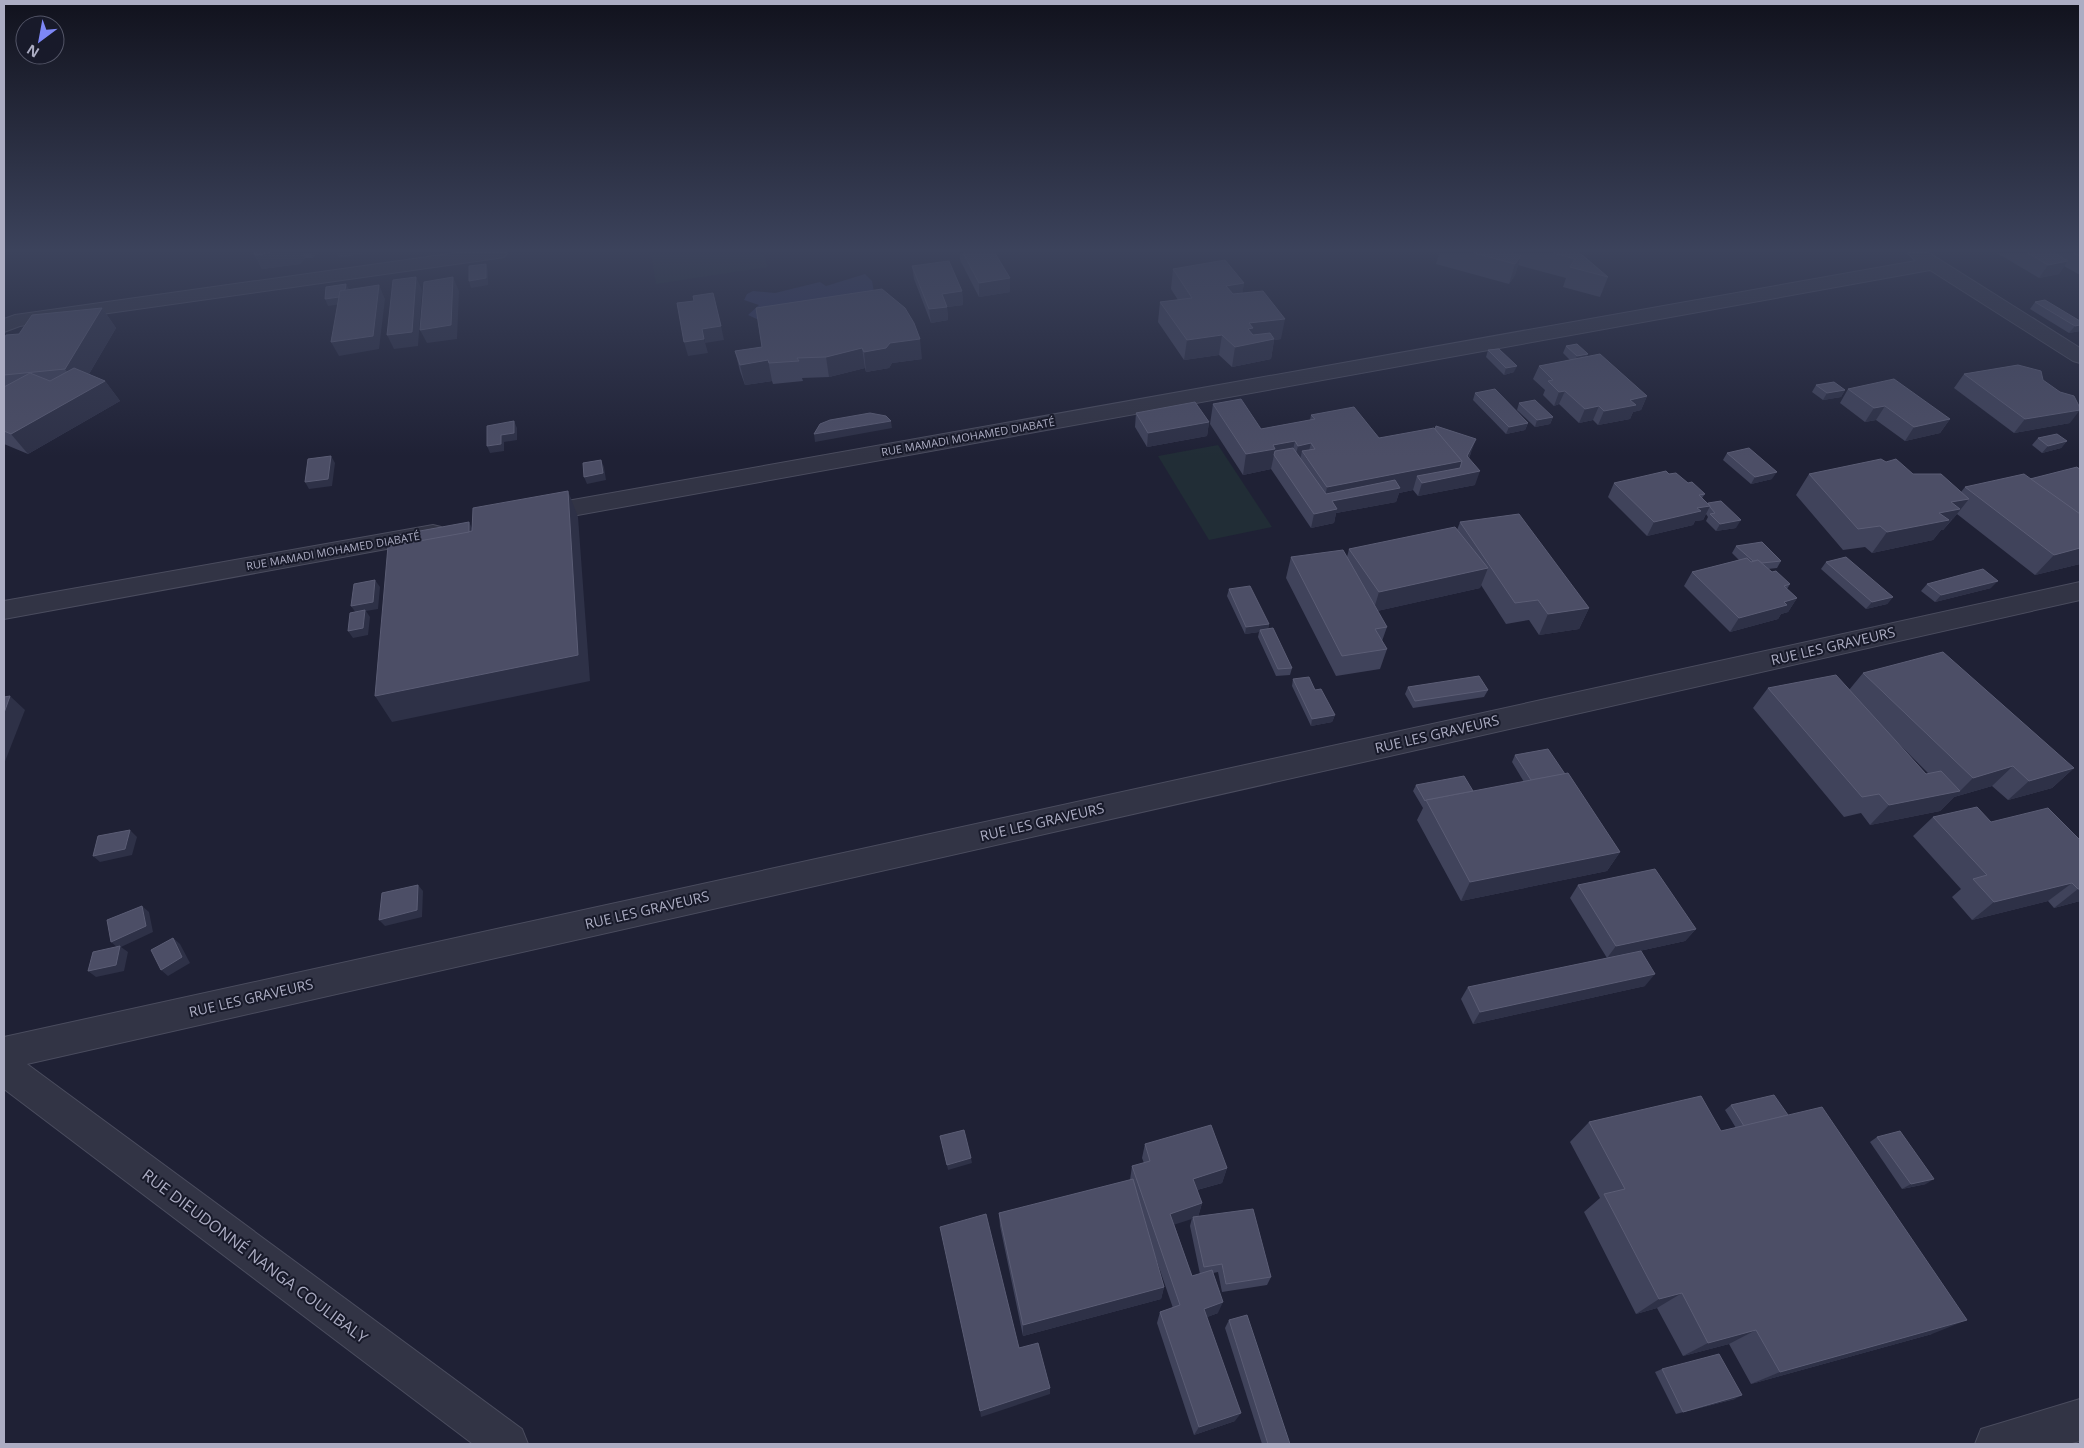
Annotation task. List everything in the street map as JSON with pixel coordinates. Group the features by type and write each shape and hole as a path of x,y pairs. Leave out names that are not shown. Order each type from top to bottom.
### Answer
{"street":[{"path":"4,326 19,321"},
{"name":"RUE MAMADI MOHAMED DIABATÉ","path":"516,518 1586,321"},
{"path":"2023,321 2080,357"},
{"name":"RUE MAMADI MOHAMED DIABATÉ","path":"4,610 456,529"},
{"name":"RUE LES GRAVEURS","path":"4,1053 2080,591"},
{"name":"RUE DIEUDONNÉ NANGA COULIBALY","path":"4,1068 506,1444"},
{"path":"1996,1444 2080,1420"}],"shaded area":[{"path":"1218,445 1272,527 1209,540 1158,456"}],"building":[{"path":"28,321 94,321 65,369 4,375 4,339 6,335 19,334"},
{"path":"335,321 375,321 373,336 331,342"},
{"path":"389,321 413,321 412,332 387,335"},
{"path":"421,321 451,321 451,325 420,330"},
{"path":"680,321 720,321 721,326 702,329 704,339 684,342"},
{"path":"758,321 913,321 920,339 890,343 886,348 864,352 862,348 826,357 797,358 799,361 769,363 768,360 740,365 735,351 762,347"},
{"path":"1173,321 1271,321 1249,323 1253,328 1248,329 1253,335 1270,333 1274,339 1235,347 1222,335 1187,340"},
{"path":"2066,321 2080,321 2080,325 2075,326"},
{"path":"1577,344 1588,354 1577,356 1566,346"},
{"path":"1499,349 1517,366 1506,368 1488,350"},
{"path":"1600,354 1647,396 1630,400 1636,405 1604,411 1599,406 1585,409 1565,391 1559,392 1548,381 1553,380 1539,366"},
{"path":"2018,365 2041,371 2043,380 2060,392 2074,396 2080,410 2025,419 1964,374"},
{"path":"74,368 105,381 11,434 4,431 4,387 30,373 50,381"},
{"path":"1894,379 1950,419 1914,427 1885,406 1874,408 1848,389"},
{"path":"1834,382 1845,390 1827,393 1816,385"},
{"path":"1495,389 1528,423 1509,427 1475,393"},
{"path":"1241,399 1261,429 1315,419 1311,415 1354,407 1379,438 1434,428 1462,461 1327,487 1302,451 1315,449 1311,443 1298,446 1295,441 1273,445 1275,449 1246,454 1213,404"},
{"path":"1535,400 1553,417 1537,420 1519,403"},
{"path":"1195,402 1209,422 1148,433 1136,413"},
{"path":"870,413 886,416 891,421 814,434 820,424 830,420"},
{"path":"514,421 514,433 501,435 501,444 487,446 487,426"},
{"path":"1436,426 1476,439 1467,456 1480,471 1422,483 1417,476 1460,468 1462,461 1435,429"},
{"path":"2057,434 2067,441 2048,446 2038,438"},
{"path":"1293,448 1326,494 1395,480 1400,488 1332,501 1337,509 1314,514 1274,455 1275,451"},
{"path":"1749,448 1777,472 1755,477 1727,453"},
{"path":"331,456 328,479 305,482 308,459"},
{"path":"1881,459 1886,462 1896,459 1913,474 1941,474 1969,499 1951,502 1960,509 1939,513 1949,520 1887,532 1880,526 1858,529 1809,474"},
{"path":"601,460 603,473 584,477 583,463"},
{"path":"2077,467 2080,470 2080,514 2030,479"},
{"path":"1666,471 1669,474 1676,473 1688,483 1692,482 1705,494 1699,495 1710,506 1697,508 1701,511 1654,522 1614,483"},
{"path":"2024,474 2080,514 2080,548 2054,555 1965,487"},
{"path":"568,491 578,655 375,696 388,546 472,531 473,508"},
{"path":"1721,501 1741,520 1720,524 1710,514 1715,513 1708,503"},
{"path":"1519,514 1589,608 1548,614 1538,600 1515,603 1460,522"},
{"path":"469,522 469,532 397,545 398,535"},
{"path":"1455,527 1488,568 1379,592 1349,549"},
{"path":"1762,542 1781,561 1762,563 1758,560 1753,561 1736,546"},
{"path":"1343,550 1387,627 1375,629 1387,649 1342,656 1291,557"},
{"path":"1846,557 1893,597 1872,602 1826,562"},
{"path":"1747,558 1751,562 1758,560 1772,572 1776,571 1790,584 1784,586 1797,598 1784,602 1787,605 1739,618 1692,572"},
{"path":"1983,569 1998,581 1941,595 1927,584"},
{"path":"375,580 373,602 351,606 354,584"},
{"path":"1250,586 1269,624 1246,627 1229,589"},
{"path":"365,610 363,628 348,631 350,613"},
{"path":"1273,628 1292,668 1278,669 1260,630"},
{"path":"1943,652 2074,768 2029,781 2013,766 1973,778 1863,673"},
{"path":"1836,675 1926,774 1941,771 1960,791 1889,805 1879,794 1862,797 1768,688"},
{"path":"1479,676 1488,690 1415,701 1408,687"},
{"path":"1309,677 1315,690 1321,689 1335,715 1312,719 1293,679"},
{"path":"10,696 4,713 4,697"},
{"path":"1548,749 1565,774 1531,780 1515,755"},
{"path":"1568,773 1620,852 1470,882 1426,800"},
{"path":"1464,776 1473,791 1425,801 1416,785"},
{"path":"1977,807 1991,822 2048,808 2080,840 2080,889 2072,883 1994,902 1973,879 1987,875 1933,817"},
{"path":"130,830 125,849 93,856 98,836"},
{"path":"1655,869 1696,929 1616,946 1578,885"},
{"path":"418,885 417,910 379,920 382,893"},
{"path":"142,906 146,926 111,942 107,920"},
{"path":"173,938 182,957 161,970 151,950"},
{"path":"120,946 116,965 88,971 93,952"},
{"path":"1641,951 1655,974 1480,1012 1468,987"},
{"path":"1774,1095 1788,1115 1744,1126 1731,1105"},
{"path":"1701,1096 1721,1131 1822,1107 1967,1320 1780,1372 1756,1330 1708,1343 1682,1293 1659,1299 1604,1194 1625,1189 1589,1122"},
{"path":"1211,1125 1227,1168 1193,1179 1202,1203 1170,1214 1192,1276 1212,1270 1223,1302 1204,1309 1241,1413 1199,1427 1160,1312 1180,1305 1132,1166 1150,1161 1145,1144"},
{"path":"964,1130 971,1158 947,1165 940,1136"},
{"path":"1900,1131 1934,1179 1911,1184 1877,1137"},
{"path":"1133,1179 1164,1287 1023,1325 999,1213"},
{"path":"1253,1209 1271,1277 1226,1284 1222,1264 1204,1267 1193,1217"},
{"path":"986,1214 1019,1348 1038,1343 1050,1388 980,1411 940,1227"},
{"path":"1247,1315 1290,1444 1268,1444 1229,1320"},
{"path":"1719,1354 1742,1395 1683,1412 1662,1369"}]}
